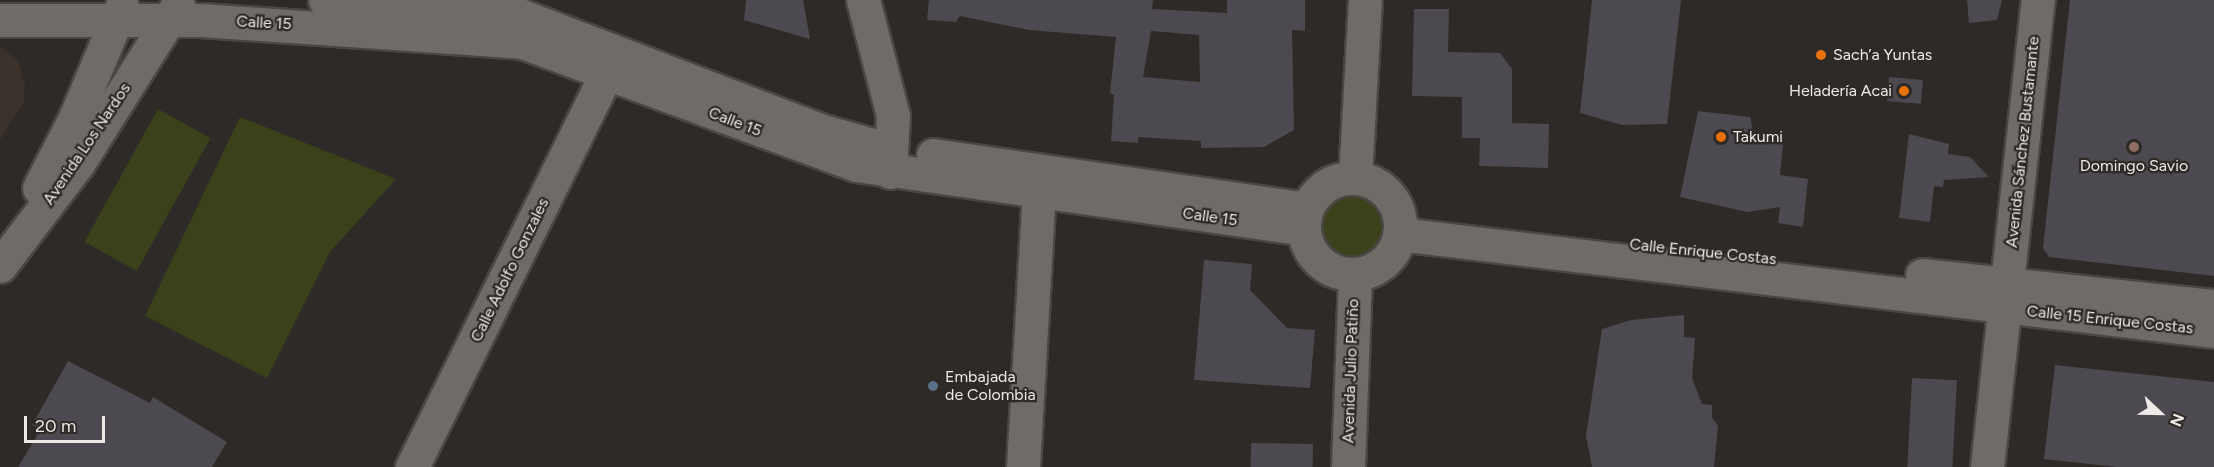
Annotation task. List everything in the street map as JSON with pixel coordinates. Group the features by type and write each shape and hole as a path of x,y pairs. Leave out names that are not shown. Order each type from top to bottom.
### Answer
{"street":[{"name":"Calle 15","path":"325,0 519,15 613,62"},
{"path":"863,0 893,116 891,160"},
{"path":"1355,177 1365,0"},
{"name":"Avenida Sánchez Bustamante","path":"1987,467 2038,0"},
{"name":"Calle 15","path":"115,24 176,10 489,37 613,62 820,130 891,160 1039,193 1305,219"},
{"name":"Avenida Los Nardos","path":"0,265 79,162 176,10"},
{"path":"0,20 115,24"},
{"name":"Avenida Los Nardos","path":"0,265 75,118 115,24"},
{"name":"Calle Adolfo Gonzales","path":"412,467 613,62"},
{"name":"Calle 15","path":"891,160 1305,219"},
{"path":"1355,177 1383,190 1399,224 1388,259 1355,275 1338,273 1314,258 1305,219 1327,184 1355,177"},
{"path":"1023,467 1039,193"},
{"name":"Calle Enrique Costas","path":"1399,224 2007,296"},
{"name":"Avenida Julio Patiño","path":"1348,467 1355,275"},
{"name":"Calle 15 Enrique Costas","path":"2007,296 2214,306"},
{"name":"Calle 15 Enrique Costas","path":"2007,296 2214,331"}],"shaded area":[{"path":"0,47 17,59 25,85 24,101 0,140"}],"green space":[{"path":"158,109 210,138 137,271 84,242"},
{"path":"240,117 396,179 330,252 267,378 145,316"},
{"path":"1347,196 1359,196 1375,205 1382,215 1384,227 1382,239 1375,249 1359,258 1347,258 1336,253 1327,244 1322,233 1322,221 1327,210 1336,201"}],"building":[{"path":"746,0 803,0 810,39 744,20"},
{"path":"929,0 1153,0 1152,9 1227,13 1227,0 1305,0 1305,31 1292,30 1294,130 1264,147 1201,148 1201,141 1138,137 1138,143 1111,141 1114,95 1110,93 1116,37 1029,30 960,16 956,22 927,20","holes":["1151,31 1199,35 1200,82 1143,77"]},
{"path":"1592,0 1681,0 1667,124 1622,125 1580,113"},
{"path":"1967,0 2002,0 1997,20 1969,23"},
{"name":"Domingo Savio","path":"2070,0 2214,0 2214,276 2049,257 2043,248"},
{"path":"1414,9 1449,9 1448,52 1500,53 1512,69 1512,123 1549,124 1548,168 1479,166 1480,138 1462,138 1462,97 1412,96"},
{"name":"Heladería Acai","path":"1889,77 1923,80 1921,104 1887,101"},
{"path":"1698,111 1750,117 1753,132 1784,135 1780,175 1808,179 1803,227 1778,223 1780,207 1747,212 1680,197"},
{"path":"1909,134 1949,144 1948,154 1970,157 1989,177 1944,180 1943,187 1934,186 1930,222 1899,218"},
{"path":"1204,260 1252,264 1250,290 1287,328 1315,330 1310,388 1194,380"},
{"path":"1684,315 1684,337 1695,338 1692,378 1702,404 1712,405 1712,418 1718,426 1714,467 1592,467 1586,436 1602,329 1631,320"},
{"path":"68,361 150,403 153,397 227,442 212,467 18,467 41,429 32,425"},
{"path":"2055,365 2214,382 2214,467 2117,467 2044,459"},
{"path":"1912,378 1957,380 1952,467 1907,467"},
{"path":"1251,443 1313,444 1313,467 1251,467"}],"place":[{"name":"Sach’a Yuntas","path":"1821,55"},
{"name":"Heladería Acai","path":"1904,91"},
{"name":"Takumi","path":"1721,137"},
{"name":"Domingo Savio","path":"2134,147"},
{"name":"Embajada de Colombia","path":"933,386"}]}
